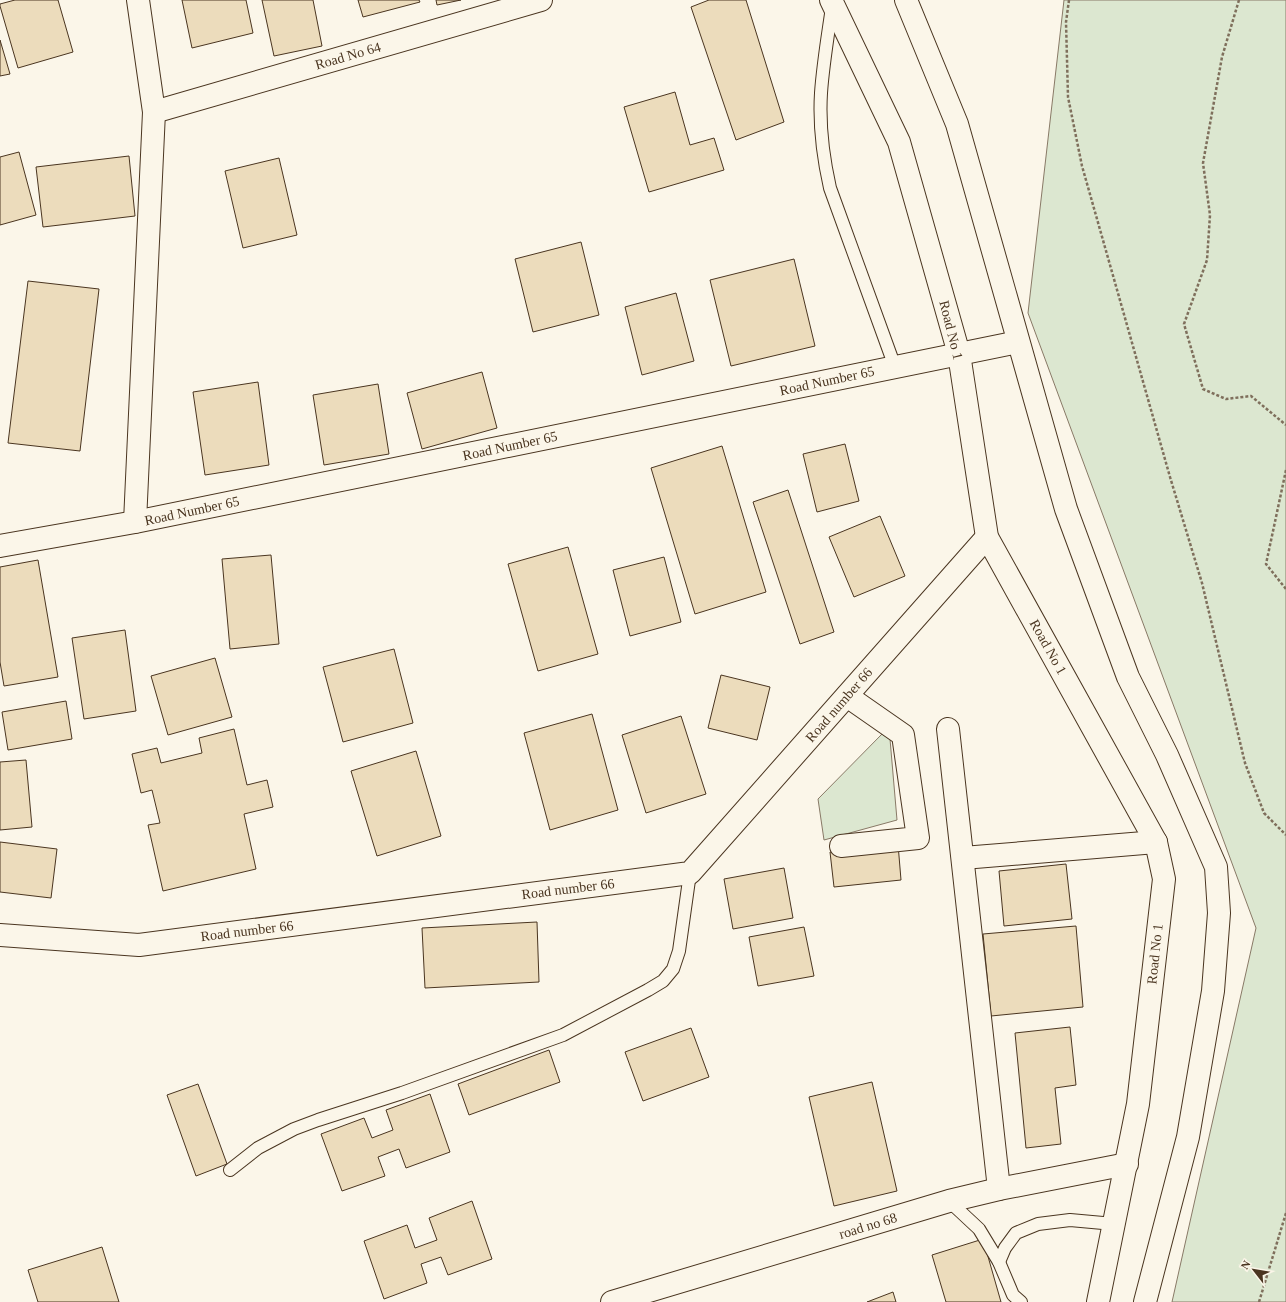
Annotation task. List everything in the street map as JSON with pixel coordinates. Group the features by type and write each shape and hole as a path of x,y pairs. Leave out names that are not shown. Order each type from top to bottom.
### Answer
{"street":[{"path":"135,522 154,112 138,0"},
{"name":"Road No 64","path":"154,112 542,0"},
{"path":"906,0 957,124 1066,508 1128,677 1167,755 1216,867 1219,913 1213,991 1188,1137 1145,1302"},
{"name":"Road No 1","path":"832,1 900,142 958,354 988,537 1156,842 1164,879 1138,1104 1098,1302"},
{"name":"Road Number 65","path":"0,546 135,522 1018,342"},
{"name":"Road number 66","path":"0,935 139,945 690,873 988,537"},
{"path":"841,846 918,838 903,735 847,696"},
{"path":"948,729 999,1188"},
{"path":"963,858 1156,842"},
{"name":"road no 68","path":"612,1302 949,1201 999,1188 1127,1164"}],"lane":[{"path":"832,1 821,93 824,160 830,188 894,367"},
{"path":"230,1170 258,1148 294,1129 402,1093 563,1035 663,981 673,969 679,951 690,873"},
{"path":"949,1201 979,1229 999,1262 1013,1295 1020,1302"},
{"path":"999,1262 1005,1248 1016,1233 1038,1224 1070,1220 1114,1224"}],"path":[{"path":"1069,0 1066,22 1068,97 1082,166 1170,477 1202,583 1245,763 1264,813 1286,835"},
{"path":"1239,0 1222,57 1203,163 1210,215 1207,260 1184,324 1203,389 1226,399 1251,396 1286,425"},
{"path":"1286,470 1266,564 1286,590"},
{"path":"1259,1302 1286,1213"}],"green space":[{"path":"1064,0 1286,0 1286,1302 1172,1302 1256,928 1028,313"},
{"path":"883,733 890,739 897,820 824,840 818,799"}],"building":[{"path":"15,0 58,0 73,52 18,68 0,6 0,4"},
{"path":"182,0 246,0 253,33 192,48"},
{"path":"262,0 313,0 322,46 274,56"},
{"path":"358,0 419,0 420,2 363,17"},
{"path":"436,0 461,0 437,5"},
{"path":"709,0 746,0 784,122 736,140 691,7"},
{"path":"0,40 10,74 0,76"},
{"path":"675,92 690,145 714,138 724,170 649,192 624,107"},
{"path":"19,152 36,215 0,225 0,157"},
{"path":"129,156 135,216 43,227 36,167"},
{"path":"279,158 297,235 243,248 225,171"},
{"path":"581,242 599,315 533,332 515,259"},
{"path":"794,259 815,346 731,366 710,280"},
{"path":"28,281 99,289 80,451 8,443"},
{"path":"676,293 694,361 642,375 625,307"},
{"path":"482,372 497,428 422,449 407,393"},
{"path":"258,382 269,465 205,475 193,392"},
{"path":"378,384 389,454 324,465 313,395"},
{"path":"845,444 859,501 817,512 803,454"},
{"path":"722,446 766,592 695,614 651,468"},
{"path":"788,490 834,632 800,644 753,502"},
{"path":"880,516 905,576 854,597 829,537"},
{"path":"568,547 598,654 538,671 508,564"},
{"path":"271,555 279,644 230,649 222,559"},
{"path":"664,557 681,622 630,636 613,570"},
{"path":"38,560 58,677 4,686 0,662 0,567"},
{"path":"125,630 136,711 84,719 72,638"},
{"path":"394,649 413,723 343,742 323,667"},
{"path":"215,658 232,717 168,735 151,676"},
{"path":"721,675 770,687 757,740 708,728"},
{"path":"66,701 72,739 8,750 2,712"},
{"path":"592,714 618,810 550,830 524,733"},
{"path":"681,716 706,794 646,813 622,735"},
{"path":"234,729 247,785 267,780 273,807 244,814 256,869 163,891 148,825 160,823 152,790 141,793 132,754 157,748 161,763 202,753 199,738"},
{"path":"416,751 441,836 377,856 351,771"},
{"path":"26,760 32,827 0,830 0,762"},
{"path":"0,842 57,849 51,898 0,892"},
{"path":"898,844 901,880 834,887 830,852"},
{"path":"1066,864 1072,919 1004,926 999,871"},
{"path":"784,868 793,918 733,929 724,879"},
{"path":"537,922 539,982 425,988 422,928"},
{"path":"1076,926 1083,1007 991,1016 983,934"},
{"path":"804,927 814,976 758,986 749,937"},
{"path":"1070,1027 1076,1085 1055,1088 1061,1144 1026,1148 1015,1033"},
{"path":"691,1028 709,1077 643,1101 625,1052"},
{"path":"549,1050 560,1082 469,1115 458,1084"},
{"path":"872,1082 897,1191 834,1206 809,1097"},
{"path":"198,1084 227,1164 196,1176 167,1095"},
{"path":"430,1094 450,1152 406,1168 399,1149 378,1157 385,1176 342,1191 321,1134 364,1118 372,1138 393,1130 386,1110"},
{"path":"472,1201 492,1259 448,1275 441,1257 421,1264 427,1283 384,1299 364,1241 407,1225 415,1248 437,1240 429,1218"},
{"path":"983,1239 1001,1302 946,1302 932,1255"},
{"path":"102,1247 119,1302 38,1302 28,1270"},
{"path":"893,1292 896,1302 867,1302"}]}
